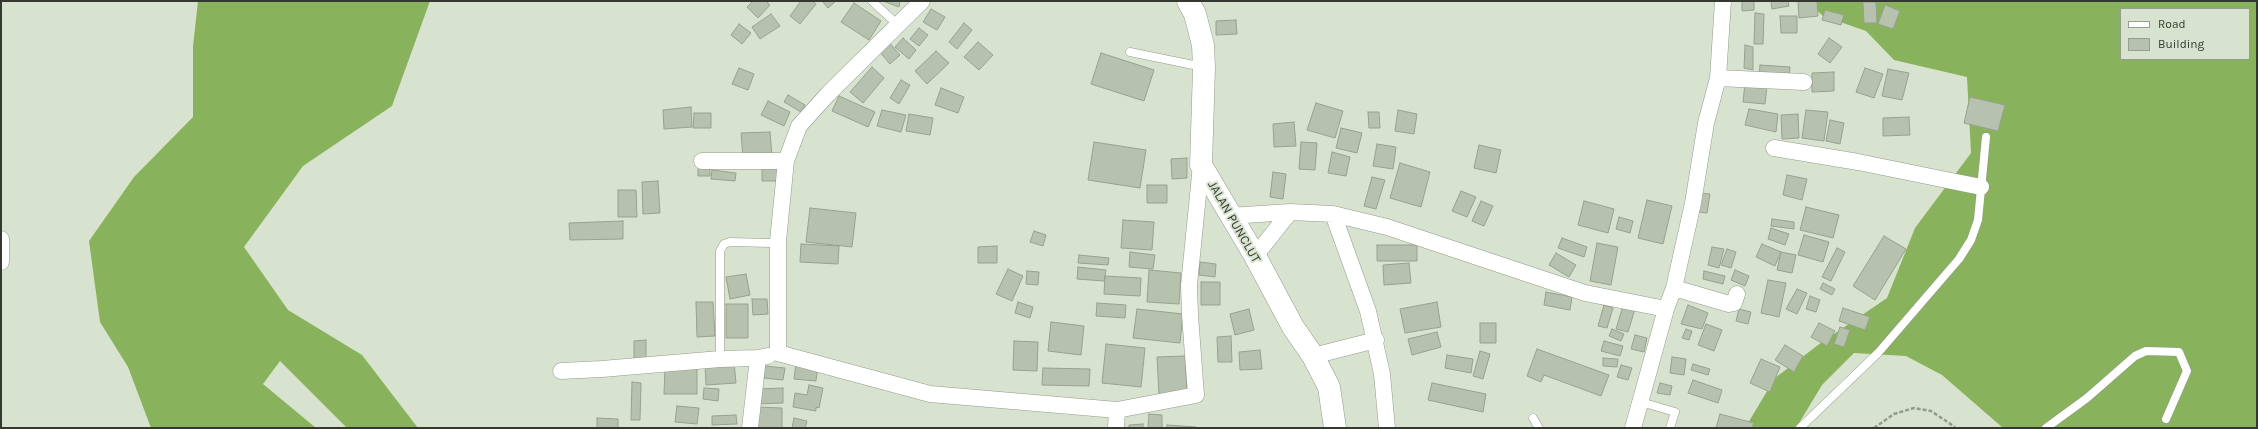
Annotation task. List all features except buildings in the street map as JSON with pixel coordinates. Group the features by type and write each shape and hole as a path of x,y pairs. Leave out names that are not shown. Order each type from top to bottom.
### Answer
{"main road":[{"path":"1188,1 1195,14 1203,45 1204,68 1201,165"},
{"name":"JALAN PUNCLUT","path":"1201,165 1293,327 1313,356 1329,387 1335,428"}],"street":[{"path":"778,353 778,241 786,161 799,126 828,94 922,1"},
{"path":"1633,428 1666,310 1674,288 1693,203 1706,123 1718,78 1723,1"},
{"path":"1718,78 1804,82"},
{"path":"1774,148 1858,162 1981,187"},
{"path":"702,161 786,161"},
{"path":"561,371 720,359 758,358 778,353 930,394 1117,410 1196,396 1189,285 1201,165"},
{"path":"1230,216 1290,212 1333,214 1387,228 1585,293 1666,310"},
{"path":"1254,256 1290,212"},
{"path":"1333,214 1357,277 1376,340 1382,374 1387,428"},
{"path":"1,239 1,262"},
{"path":"1674,288 1729,304 1734,303 1737,294"},
{"path":"1313,356 1376,340"},
{"path":"750,428 758,358"},
{"path":"1116,428 1117,410"}],"lane":[{"path":"872,1 898,25"},
{"path":"1130,52 1204,68"},
{"path":"1800,428 1878,353 1959,259 1971,240 1978,220 1986,137"},
{"path":"720,359 720,251 724,244 730,242 771,243 778,241"},
{"path":"2046,428 2087,398 2135,356 2146,351 2179,352 2187,371 2166,419"},
{"path":"1641,402 1675,412 1670,428"},
{"path":"1534,418 1539,428"}],"path":[{"path":"1874,428 1894,414 1914,408 1931,411 1955,427"}],"green space":[{"path":"198,1 430,1 392,106 303,166 244,247 288,310 362,355 418,428 347,428 280,361 263,384 316,428 151,428 128,367 100,322 89,241 134,177 193,117 193,46"},
{"path":"1807,1 2257,1 2257,428 2003,428 1942,375 1906,356 1854,353 1822,385 1796,428 1745,428 1775,378 1818,345 1887,298 1915,228 1971,153 1967,77 1894,60 1866,31 1823,16"}]}
